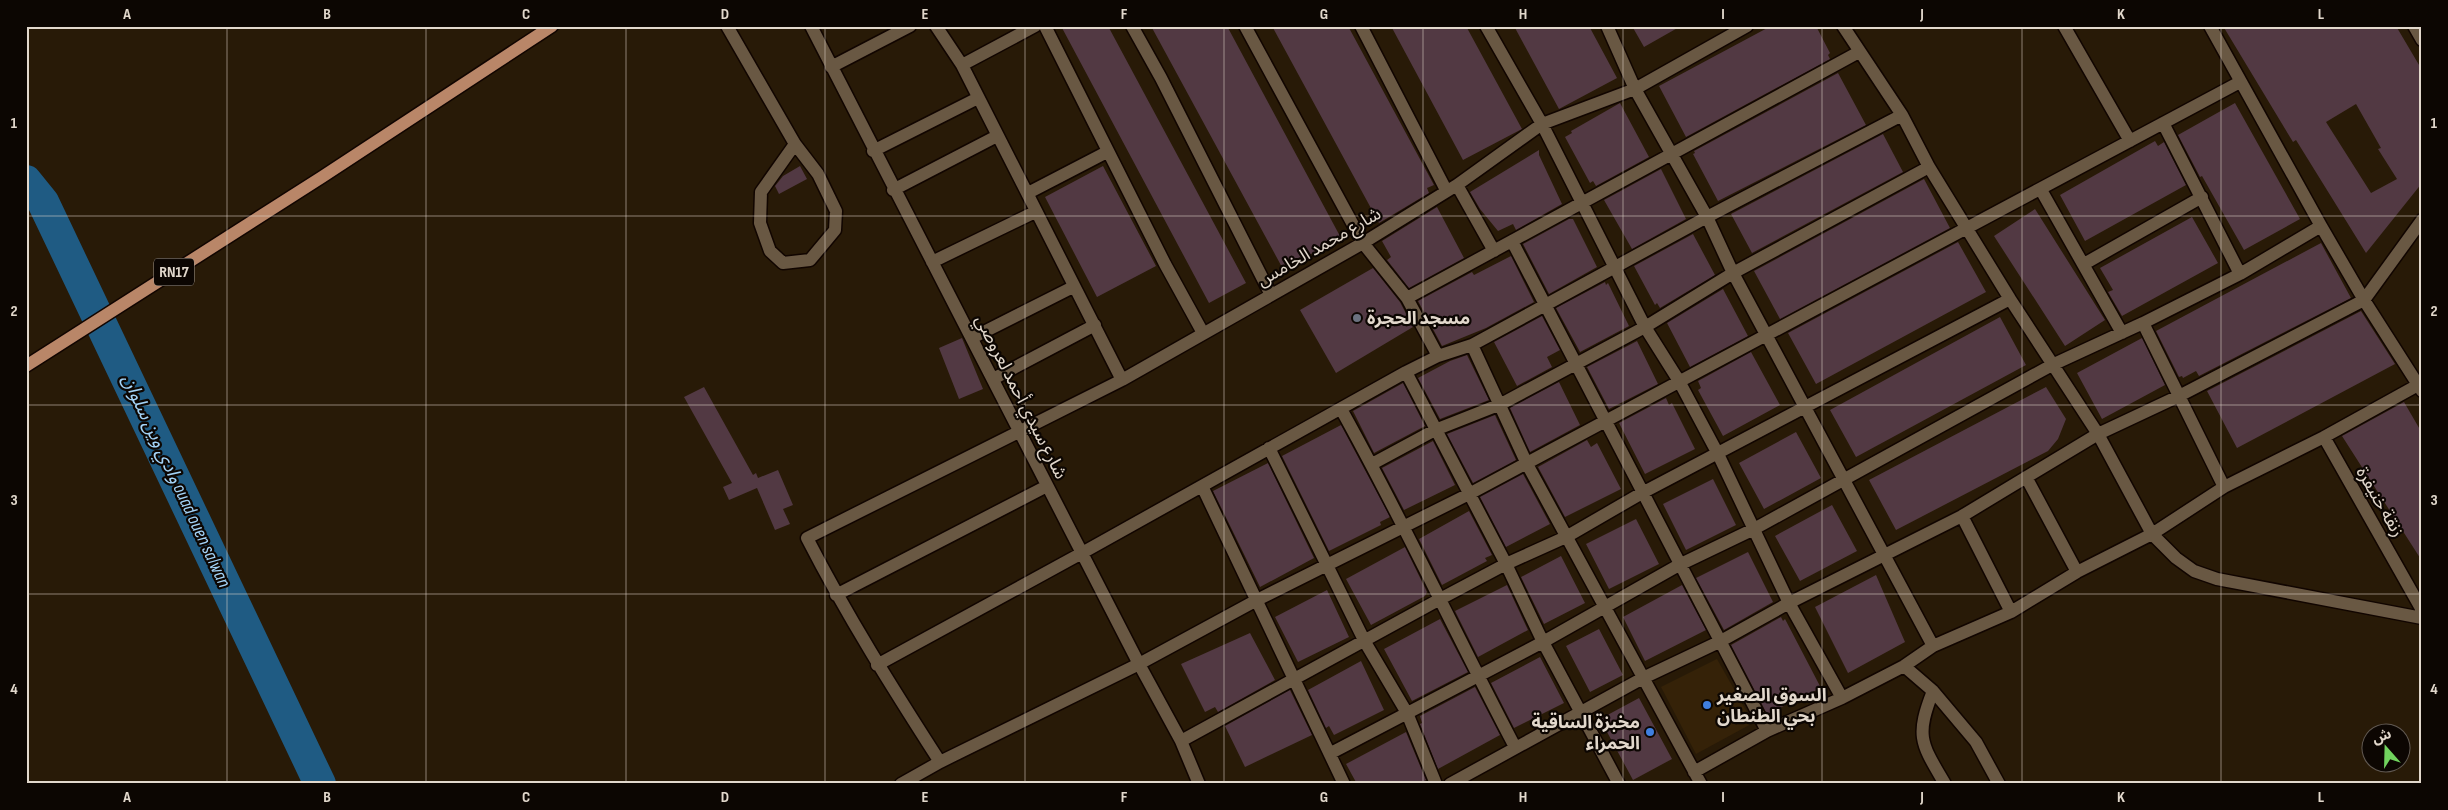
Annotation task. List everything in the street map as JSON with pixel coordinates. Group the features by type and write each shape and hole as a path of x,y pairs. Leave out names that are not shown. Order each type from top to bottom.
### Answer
{"main road":[{"name":"RN17","path":"26,366 322,177 552,26"}],"street":[{"path":"727,26 795,144 818,174 836,211 835,230 810,260 783,263 770,251 760,223 761,192 795,144"},
{"name":"شارع سيدي أحمد لعروصي","path":"811,26 893,190 972,338 1139,664 1181,741 1199,784"},
{"path":"831,67 889,31 910,26"},
{"path":"936,26 962,65 1028,193 1034,212 1095,325 1122,380"},
{"path":"962,65 1035,26"},
{"path":"1045,26 1108,152 1203,333"},
{"path":"1132,26 1161,78 1271,295"},
{"path":"1245,26 1363,243 1407,298 1438,356"},
{"path":"1361,26 1451,188 1494,251"},
{"path":"1486,26 1542,124 1645,327 1679,381 1718,454 1789,603 1842,698"},
{"path":"1607,26 1634,89 1707,217 1733,273 1933,646"},
{"name":"شارع محمد الخامس","path":"836,595 807,538 1122,380 1363,243 1451,188 1542,124 1634,89 1747,26"},
{"path":"1843,26 1902,115 1928,167 1966,229 2098,434 2152,534 2176,558 2194,571 2217,579 2422,618"},
{"path":"2064,26 2130,141"},
{"path":"1694,772 1767,731 1842,698 1904,666 1933,646 2011,612 2077,572 2152,534 2224,486 2420,388 2364,300 2321,226 2210,26"},
{"path":"2414,26 2422,40"},
{"path":"1407,298 1584,204 1859,52"},
{"path":"901,784 940,762 1139,664 1257,600 1326,567 1527,464 1605,420 1767,336 2240,82"},
{"path":"873,151 978,98"},
{"path":"877,665 1406,372 1438,356 1472,345 1707,217 1902,115"},
{"path":"2163,123 2240,274"},
{"path":"893,190 997,136"},
{"path":"1028,193 1108,152"},
{"path":"1372,464 1435,430 1501,404 1645,327 1733,273 1928,167"},
{"path":"2041,190 2122,333"},
{"path":"2084,264 2202,197"},
{"path":"932,262 1034,212"},
{"path":"1450,784 1643,678 1719,642 1789,603 1962,516 2098,434 2179,396 2364,300 2422,220"},
{"path":"1331,753 1543,642 1679,565 1754,529 1843,478 2052,365 2143,323 2240,274 2321,226"},
{"path":"1512,241 1767,731"},
{"path":"972,338 1073,287"},
{"path":"1181,741 1293,679 1365,642 1442,598 1506,564 1566,537 1642,493 2010,299"},
{"path":"2143,323 2224,486"},
{"path":"993,379 1095,325"},
{"path":"1472,345 1501,404 1527,464 1701,784"},
{"path":"1406,372 1506,564 1543,642 1619,784"},
{"path":"1342,409 1442,598 1478,675 1515,747"},
{"name":"زنقة خنيفرة","path":"2324,437 2422,610"},
{"path":"1269,448 1326,567 1365,642 1407,713 1436,784"},
{"path":"2026,477 2077,572"},
{"path":"940,762 877,665 836,595 1047,486"},
{"path":"1202,486 1293,679 1331,753 1344,784"},
{"path":"1962,516 2011,612"},
{"path":"1904,666 1932,691 1976,742 1999,784"},
{"path":"1932,691 1922,719 1922,740 1945,784"}],"shaded area":[{"name":"السوق الصغير بحي الطنطان","path":"1717,659 1753,723 1696,754 1661,687"}],"building":[{"path":"1061,26 1108,26 1246,283 1209,303"},
{"path":"1151,26 1227,26 1341,238 1283,269"},
{"path":"1272,26 1348,26 1434,185 1427,188 1429,193 1379,223"},
{"path":"1391,26 1466,26 1522,129 1463,160"},
{"path":"1514,26 1589,26 1617,78 1559,109"},
{"path":"1632,26 1681,26 1644,47"},
{"path":"1771,26 1816,26 1830,53 1828,55 1830,59 1686,137 1659,86"},
{"path":"2223,26 2396,26 2422,70 2422,183 2366,253 2296,140 2293,142","holes":["2356,104 2381,148 2378,149 2397,179 2371,193 2326,122"]},
{"path":"1838,73 1866,125 1718,201 1693,154 1695,153 1694,151"},
{"path":"1620,103 1649,157 1596,186 1593,181 1590,183 1565,137 1572,133 1571,131"},
{"path":"2235,103 2300,219 2244,250 2202,176 2200,177 2178,135"},
{"path":"1883,134 1903,172 1752,253 1731,214"},
{"path":"2155,141 2158,146 2164,142 2186,185 2085,241 2060,195"},
{"path":"1539,150 1539,155 1562,204 1516,230 1513,224 1498,231 1480,209 1470,192"},
{"path":"800,166 807,179 779,194 775,186 783,176"},
{"path":"1103,166 1156,266 1097,297 1045,197"},
{"path":"1661,169 1686,219 1632,249 1604,200"},
{"path":"1924,179 1950,228 1780,319 1754,271"},
{"path":"1437,207 1464,258 1409,288 1387,260 1391,257 1382,241"},
{"path":"2035,209 2105,320 2065,346 1994,236"},
{"path":"2192,217 2218,263 2122,316 2108,292 2113,290 2100,268"},
{"path":"1569,219 1573,219 1597,267 1549,294 1523,244"},
{"path":"1693,234 1715,275 1660,308 1657,303 1655,305 1634,266"},
{"path":"1958,242 1986,292 1816,384 1788,333"},
{"path":"2321,243 2351,298 2199,376 2196,371 2183,378 2182,376 2179,377 2156,331"},
{"path":"1511,256 1534,302 1486,328 1442,346 1418,301 1472,272 1474,275"},
{"name":"مسجد الحجرة","path":"1373,268 1400,302 1413,327 1336,373 1300,310"},
{"path":"1605,282 1606,285 1608,283 1629,326 1580,352 1556,308"},
{"path":"1723,289 1748,336 1690,367 1667,323"},
{"path":"2361,311 2395,364 2237,448 2207,391"},
{"path":"1542,316 1560,350 1547,357 1552,367 1517,386 1494,342"},
{"path":"2000,317 2026,365 1856,457 1830,410"},
{"path":"962,338 983,389 959,399 939,348"},
{"path":"2142,338 2165,385 2102,419 2077,373"},
{"path":"1637,341 1658,384 1609,409 1587,367"},
{"path":"1751,352 1780,405 1723,436 1698,390 1701,388 1698,381"},
{"path":"1467,355 1489,400 1440,419 1418,378 1450,361"},
{"path":"1559,382 1580,425 1530,452 1510,408"},
{"path":"1403,383 1425,426 1374,453 1353,411"},
{"path":"704,387 753,475 756,473 758,478 778,470 793,505 783,509 790,524 775,530 757,488 729,500 723,487 732,483 684,397"},
{"path":"2046,387 2066,419 2058,439 2048,451 1896,530 1869,480"},
{"path":"1666,398 1669,405 1672,403 1695,449 1645,474 1619,423"},
{"path":"2404,402 2422,433 2422,561 2342,436"},
{"path":"1495,415 1516,460 1473,483 1447,434"},
{"path":"1341,425 1390,517 1380,522 1381,525 1329,551 1282,456"},
{"path":"1796,432 1821,478 1764,509 1739,463"},
{"path":"1587,440 1591,447 1597,443 1621,489 1565,517 1538,467"},
{"path":"1433,441 1455,485 1404,510 1382,468"},
{"path":"1268,463 1314,558 1260,587 1213,491"},
{"path":"1523,474 1550,524 1506,547 1480,497"},
{"path":"1713,479 1736,525 1686,550 1663,504"},
{"path":"1832,505 1857,551 1800,581 1775,536"},
{"path":"1469,511 1492,555 1485,558 1487,561 1442,585 1419,539"},
{"path":"1636,519 1659,564 1609,589 1586,544"},
{"path":"1405,547 1427,592 1425,596 1371,625 1346,579"},
{"path":"1748,552 1773,602 1724,630 1696,578"},
{"path":"1561,556 1585,603 1544,624 1521,577"},
{"path":"1876,575 1905,642 1848,673 1815,607"},
{"path":"1507,585 1528,630 1478,657 1455,611"},
{"path":"1682,585 1706,630 1645,661 1623,617"},
{"path":"1327,590 1349,637 1298,662 1275,617"},
{"path":"1781,617 1783,621 1785,619 1821,688 1767,714 1731,645"},
{"path":"1440,619 1468,672 1412,701 1384,649"},
{"path":"1599,629 1623,675 1590,692 1566,646"},
{"path":"1250,633 1275,680 1218,712 1215,707 1205,712 1181,664"},
{"path":"1540,657 1564,703 1514,728 1491,683"},
{"path":"1361,661 1384,710 1334,735 1329,726 1326,728 1308,690"},
{"path":"1475,687 1500,735 1438,769 1420,724 1422,723 1420,716"},
{"path":"1290,690 1312,735 1245,767 1225,726"},
{"path":"1639,698 1672,759 1633,780 1600,719"},
{"path":"1406,732 1426,780 1420,784 1357,784 1346,764"}],"waterway":[{"name":"وادي وين سلوان ouad ouen salwan","path":"26,181 43,202 320,784"}],"place":[{"name":"مسجد الحجرة","path":"1357,318"},
{"name":"السوق الصغير بحي الطنطان","path":"1707,705"},
{"name":"مخبزة الساقية الحمراء","path":"1650,732"}]}
